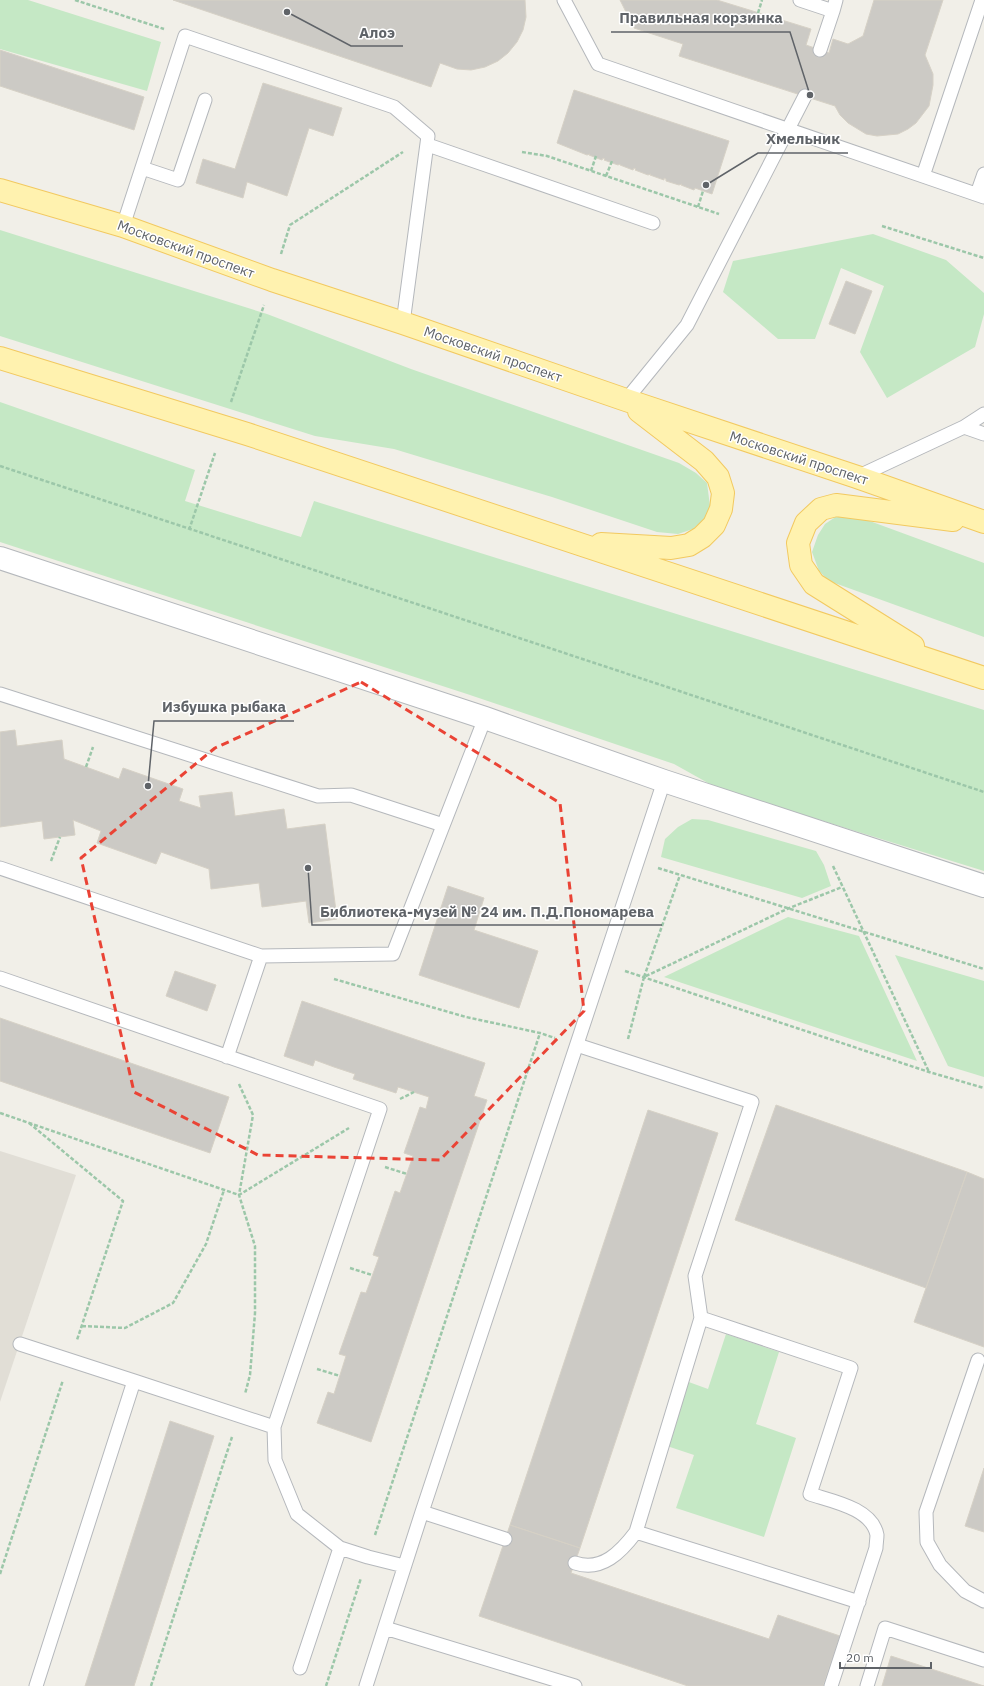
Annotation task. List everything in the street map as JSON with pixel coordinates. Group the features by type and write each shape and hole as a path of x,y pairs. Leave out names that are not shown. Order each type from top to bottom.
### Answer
{"main road":[{"name":"Московский проспект","path":"0,190 123,226 272,280 857,477 984,523"},
{"path":"0,358 223,427 984,678"},
{"path":"572,542 672,548 689,545 702,537 714,525 721,510 723,493 718,478 704,461 626,400"},
{"path":"941,664 814,584 801,566 798,543 806,523 821,509 836,505 984,523"}],"street":[{"path":"0,558 485,718 664,781 984,886"}],"lane":[{"path":"564,0 598,64 981,196 984,174"},
{"path":"800,0 834,5 820,50"},
{"path":"923,176 982,0"},
{"path":"123,226 185,36 394,107 428,136 403,323"},
{"path":"626,400 687,325 805,96"},
{"path":"142,168 178,180 205,100"},
{"path":"428,145 653,223"},
{"path":"857,477 964,427 984,414"},
{"path":"964,427 984,434"},
{"path":"0,694 318,796 350,795 443,825"},
{"path":"0,868 261,956 393,954 485,718"},
{"path":"366,1686 404,1566 664,781"},
{"path":"227,1057 261,956"},
{"path":"0,978 380,1109 274,1427 276,1460 297,1514 340,1548 404,1566"},
{"path":"575,1563 585,1566 602,1563 622,1550 636,1532 701,1318 696,1276 752,1102 577,1045"},
{"path":"701,1318 851,1368 810,1494 861,1512 869,1520 877,1535 876,1548 831,1686"},
{"path":"20,1344 274,1427"},
{"path":"978,1360 926,1512 927,1542 940,1565 965,1591 984,1601"},
{"path":"36,1686 134,1381"},
{"path":"422,1512 505,1539"},
{"path":"636,1532 859,1602"},
{"path":"300,1668 340,1548"},
{"path":"385,1628 575,1686"},
{"path":"867,1686 885,1628 984,1660"}],"path":[{"path":"75,0 185,36"},
{"path":"758,13 762,0"},
{"path":"547,156 741,221"},
{"path":"591,171 596,156"},
{"path":"606,176 612,161"},
{"path":"698,207 703,191"},
{"path":"189,530 290,225"},
{"path":"882,226 984,258"},
{"path":"0,466 189,530 984,792"},
{"path":"819,831 842,887 929,1072"},
{"path":"638,862 984,969"},
{"path":"623,1059 644,977 680,875"},
{"path":"644,977 787,909 842,887"},
{"path":"604,964 929,1072 984,1088"},
{"path":"328,977 466,1017 540,1033 577,1045"},
{"path":"326,1686 540,1033"},
{"path":"151,1686 239,1416 250,1376 255,1298 255,1246 239,1195 253,1116 227,1057"},
{"path":"0,1113 239,1195 380,1109"},
{"path":"0,1574 69,1360 82,1326 123,1201 29,1123"},
{"path":"82,1326 125,1328 173,1303 206,1244 224,1190"}],"highlighted area":[{"path":"361,682 560,803 584,1011 440,1160 258,1155 134,1092 81,858 215,748"}],"shaded area":[{"path":"0,1151 76,1175 0,1402"}],"green space":[{"path":"0,0 28,0 161,42 147,91 0,49"},
{"path":"0,230 267,314 411,369 679,463 696,473 707,483 710,506 705,519 693,529 678,534 657,532 552,497 394,449 315,436 0,336"},
{"path":"873,234 946,260 984,293 984,314 975,347 887,398 860,352 884,286 841,268 815,339 778,339 723,292 733,261"},
{"path":"0,402 195,470 185,501 301,537 314,501 984,710 984,871 717,788 674,764 467,694 0,542"},
{"path":"837,516 856,516 984,563 984,637 829,581 819,571 812,552 818,535 825,524"},
{"path":"692,819 708,820 816,851 824,865 831,886 802,898 661,857 665,839 678,827"},
{"path":"788,917 859,936 917,1061 664,977"},
{"path":"895,955 984,981 984,1077 948,1066"},
{"path":"726,1334 779,1352 756,1424 796,1438 764,1537 676,1508 694,1455 664,1445 686,1381 708,1389"}],"building":[{"path":"173,0 525,0 526,17 523,30 517,42 508,53 498,61 485,67 471,70 457,69 440,63 431,87"},
{"path":"620,0 717,0 811,29 806,45 829,53 833,39 848,44 863,36 874,0 943,0 925,55 933,74 933,85 929,106 916,123 898,134 877,136 866,134 848,123 840,115 835,106 679,56 683,44 634,28"},
{"path":"0,50 144,97 134,130 0,86"},
{"path":"263,83 342,108 333,136 309,128 287,196 247,182 243,198 196,183 203,159 235,169"},
{"path":"574,90 729,141 712,194 695,188 694,190 681,185 682,184 679,185 666,181 664,178 664,180 650,175 651,174 648,175 635,170 636,169 634,168 633,170 620,164 618,165 604,160 605,159 603,158 602,160 589,155 590,154 587,155 557,143"},
{"path":"846,281 872,291 855,334 829,324"},
{"path":"15,730 17,746 62,740 64,759 119,779 123,768 183,789 179,801 201,808 199,796 232,792 235,816 284,809 287,829 325,824 337,919 309,923 306,901 262,907 259,883 211,889 209,869 161,852 156,864 97,843 101,831 73,820 75,835 44,839 42,821 0,827 0,732"},
{"path":"448,886 484,898 474,930 538,951 519,1008 419,975"},
{"path":"175,971 216,985 207,1011 166,996"},
{"path":"302,1001 485,1063 474,1096 487,1100 371,1442 317,1423 328,1392 334,1394 346,1356 339,1354 361,1292 366,1293 379,1257 373,1255 395,1191 400,1193 413,1156 404,1153 420,1107 426,1109 429,1097 398,1087 396,1093 353,1079 355,1074 315,1060 313,1066 284,1056"},
{"path":"0,1018 229,1097 210,1153 0,1081"},
{"path":"776,1105 967,1172 926,1288 735,1220"},
{"path":"648,1110 718,1133 580,1548 510,1525"},
{"path":"967,1172 984,1179 984,1347 914,1322"},
{"path":"170,1421 214,1436 134,1686 85,1686"},
{"path":"984,1468 984,1532 965,1526"},
{"path":"510,1525 580,1548 571,1573 769,1639 778,1615 840,1636 823,1686 688,1686 479,1616"},
{"path":"891,1656 984,1686 882,1686"}],"place":[{"name":"Алоэ","path":"287,12"},
{"name":"Правильная корзинка","path":"810,95"},
{"name":"Хмельник","path":"706,185"},
{"name":"Избушка рыбака","path":"148,786"},
{"name":"Библиотека-музей № 24 им. П.Д.Пономарева","path":"308,868"}]}
